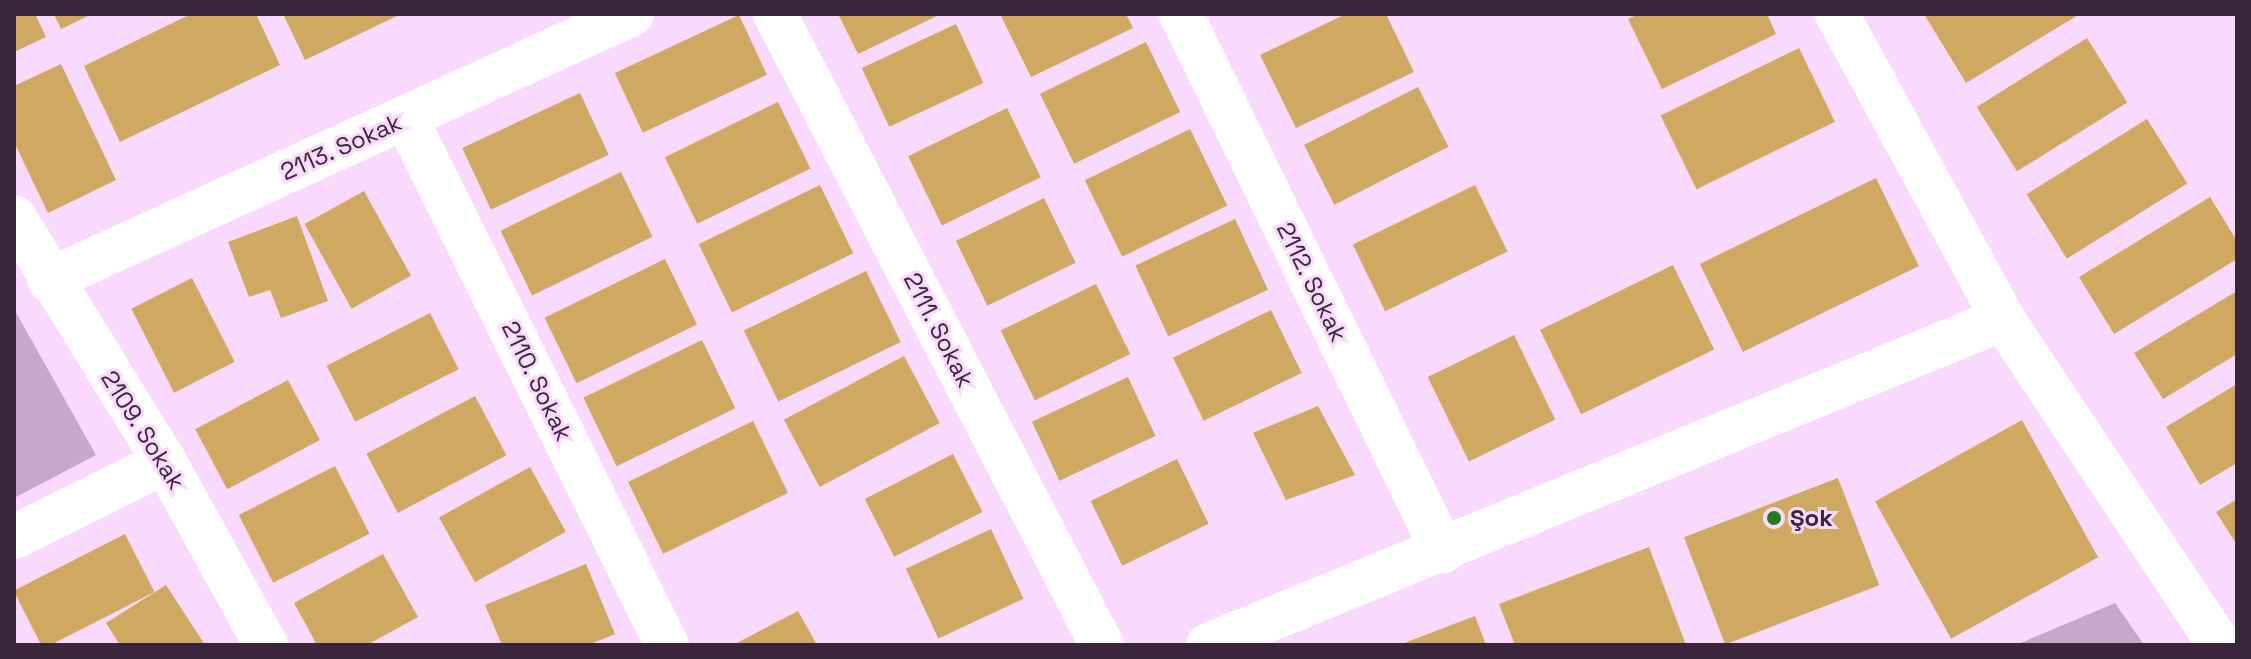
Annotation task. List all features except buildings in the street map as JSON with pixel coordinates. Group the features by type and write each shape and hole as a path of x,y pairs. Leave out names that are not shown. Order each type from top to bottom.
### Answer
{"street":[{"name":"2113. Sokak","path":"49,280 632,14"},
{"name":"2111. Sokak","path":"775,14 1102,645"},
{"name":"2112. Sokak","path":"1181,14 1443,551"},
{"path":"1837,14 2003,319 2220,645"},
{"name":"2110. Sokak","path":"406,118 667,645"},
{"name":"2109. Sokak","path":"14,217 49,280 165,462 266,645"},
{"path":"1208,645 2003,319"},
{"path":"14,537 165,462"}],"shaded area":[{"path":"14,309 96,455 14,498"},
{"path":"2115,603 2144,645 2016,645"}],"place":[{"name":"Şok","path":"1774,518"}]}
